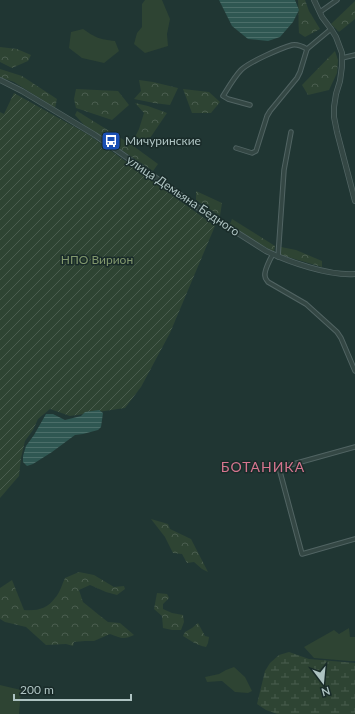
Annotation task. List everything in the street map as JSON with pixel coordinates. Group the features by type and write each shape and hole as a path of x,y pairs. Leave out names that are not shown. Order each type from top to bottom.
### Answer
{"street":[{"path":"314,0 322,17 336,37 342,53 342,66 336,94 334,117 355,201"},
{"path":"320,12 337,0"},
{"path":"236,148 252,153 256,150 267,116 297,78 307,49 331,29"},
{"path":"250,105 228,99 223,96 241,70 261,58 292,45 298,45 307,49"},
{"path":"342,58 355,55"},
{"name":"улица Демьяна Бедного","path":"0,80 22,91 89,132 200,209 278,257 333,273 355,274"},
{"path":"278,257 284,170 291,132"},
{"path":"273,254 265,272 264,276 266,280 311,307 336,332 341,338 355,371"},
{"path":"355,447 279,468 302,554 355,540"}],"green space":[{"path":"145,0 162,0 170,19 167,34 168,46 145,53 134,44 137,33 142,27 142,4"},
{"path":"298,0 305,0 309,11 320,29 305,37 299,33"},
{"path":"355,1 355,19 339,32 331,24"},
{"path":"83,29 98,38 115,41 119,51 104,63 82,58 69,48 71,32"},
{"path":"0,47 17,49 31,55 28,61 12,68 0,62"},
{"path":"335,51 338,60 337,73 329,90 308,95 302,85"},
{"path":"0,69 22,76 57,99 55,108 14,82 0,77"},
{"path":"139,80 178,88 170,105 134,99 141,91"},
{"path":"76,89 118,91 129,105 112,120 76,108 74,99"},
{"path":"183,89 209,92 220,102 211,113 192,113"},
{"name":"НПО Вирион","path":"14,93 89,135 215,226 170,333 141,387 125,408 70,416 50,409 38,419 33,430 25,441 19,476 0,498 0,112 4,114"},
{"path":"135,103 167,113 148,141 134,139 144,113"},
{"path":"77,111 132,145 158,164 153,171 84,125 75,115"},
{"path":"196,191 222,203 220,216 196,200"},
{"path":"232,219 275,246 274,252 240,233 230,224"},
{"path":"281,247 296,250 322,261 322,267 281,255"},
{"path":"151,519 168,524 170,529 191,539 208,572 194,562 187,563 182,554 173,553 165,537"},
{"path":"79,572 94,575 114,587 124,586 125,589 117,595 90,585 79,590 83,602 108,622 120,623 134,635 127,638 122,638 110,634 94,641 74,642 73,646 66,644 46,645 26,627 5,622 0,619 0,588 12,580 24,610 33,610 49,605 58,594 65,578"},
{"path":"157,593 167,594 169,598 163,604 163,609 172,613 183,615 184,622 181,630 163,628 162,616 154,609"},
{"path":"198,623 205,636 209,637 206,647 183,636 185,632"},
{"path":"349,628 350,637 355,637 355,661 314,658 304,647 334,630 339,634"},
{"path":"289,652 309,659 355,663 355,714 277,714 266,710 257,704 265,671 270,663 279,655"},
{"path":"234,667 245,677 252,691 248,693 235,692 222,681 207,682 205,677 219,674"},
{"path":"0,685 21,690 19,714 0,714"}],"water":[{"path":"219,0 295,0 299,10 293,22 280,37 268,41 248,39 232,26"},
{"path":"99,410 103,413 101,427 98,430 75,435 33,464 27,466 23,462 26,446 46,414 53,414 65,420 81,416 85,412"}],"place":[{"name":"Мичуринские","path":"111,141"}],"district":[{"name":"БОТАНИКА","path":"263,467"}]}
